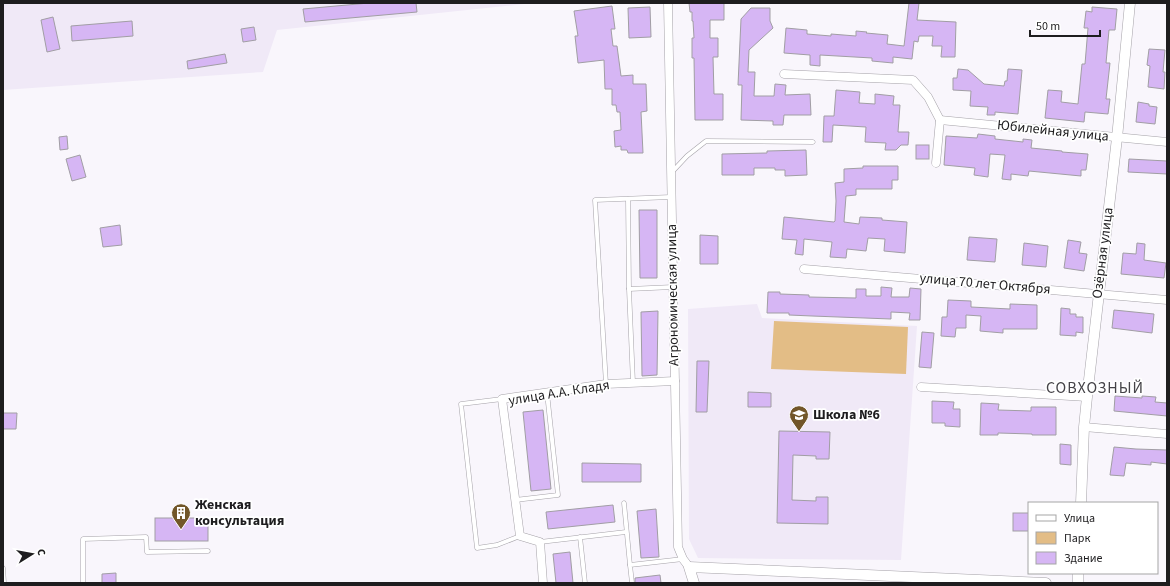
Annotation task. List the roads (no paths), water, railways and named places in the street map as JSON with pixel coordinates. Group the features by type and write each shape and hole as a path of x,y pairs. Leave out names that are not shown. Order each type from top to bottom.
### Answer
{"street":[{"name":"Агрономическая улица","path":"668,3 678,547 694,583"},
{"name":"Озёрная улица","path":"1081,502 1086,396 1117,138 1130,3"},
{"path":"784,74 913,80 928,97 940,120 936,163"},
{"name":"Юбилейная улица","path":"940,120 1167,142"},
{"name":"улица 70 лет Октября","path":"804,269 1167,300"},
{"name":"улица А.А. Кладя","path":"520,536 502,399 606,384 675,382"},
{"path":"921,387 1086,396"},
{"path":"1084,427 1167,434"},
{"path":"520,536 540,542 543,583"},
{"path":"686,563 1046,583"}],"lane":[{"path":"670,174 687,156 706,141 813,142"},
{"path":"606,384 595,200 671,197"},
{"path":"628,199 629,289 633,383"},
{"path":"629,289 673,287"},
{"path":"515,500 558,495 547,393"},
{"path":"502,399 461,404 476,548 497,545 520,536"},
{"path":"624,503 632,583"},
{"path":"540,542 626,532"},
{"path":"83,583 83,539 146,537 147,552 208,551"},
{"path":"580,537 586,583"},
{"path":"630,565 686,563"},
{"path":"3,568 4,583"}],"place":[{"name":"Школа №6","path":"799,432"},
{"name":"Женская консультация","path":"181,530"}],"district":[{"name":"СОВХОЗНЫЙ","path":"1095,388"}]}
